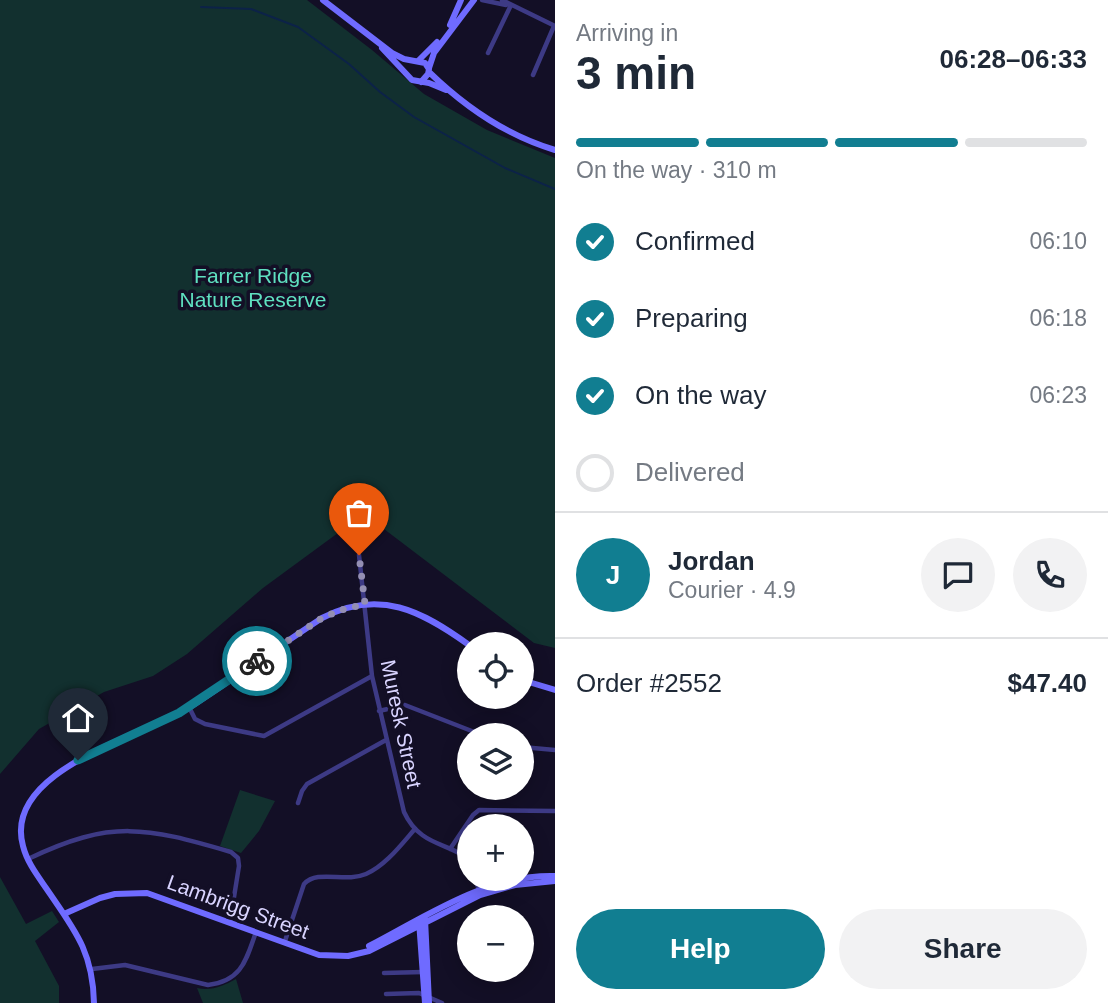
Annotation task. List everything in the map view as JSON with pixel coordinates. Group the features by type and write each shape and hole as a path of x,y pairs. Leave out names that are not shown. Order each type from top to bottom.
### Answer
{"street":[{"path":"323,0 397,56 425,63 448,90 510,132 555,150"},
{"path":"408,75 409,65 429,52 453,20 461,0"},
{"path":"421,82 429,70 434,52 474,0"},
{"path":"482,0 511,5"},
{"path":"502,0 555,26 533,75"},
{"path":"488,53 511,5"},
{"path":"377,42 415,82 448,90"},
{"name":"Muresk Street","path":"359,555 372,676 404,812 414,830"},
{"path":"94,1003 92,969 83,946 28,859 22,838 23,823 31,802 44,786 78,760 189,707 322,618 341,610 365,604 388,605 415,612 457,637"},
{"path":"189,707 195,719 205,724 264,736 372,676"},
{"path":"534,684 555,690"},
{"path":"379,710 405,705 457,725"},
{"path":"298,803 307,784 386,740"},
{"path":"534,748 555,750"},
{"path":"450,849 479,810 555,811"},
{"path":"28,859 64,842 97,832 125,830 156,832 232,852 238,858 239,866 230,922"},
{"path":"285,941 304,884 311,877 349,879 368,873 380,866 414,830 426,839 457,852"},
{"name":"Lambrigg Street","path":"64,914 100,898 132,892 162,897 319,955 348,956 369,951 480,892 514,880 555,878"},
{"path":"422,921 427,999"},
{"path":"422,921 427,999"},
{"path":"92,969 125,965 208,985 219,984 241,970 256,932"},
{"path":"384,973 424,972"},
{"path":"386,994 442,1003"}],"green space":[{"name":"Farrer Ridge Nature Reserve","path":"0,0 307,0 424,94 487,130 555,158 555,648 534,643 534,632 520,632 384,529 357,519 263,588 187,654 153,676 104,692 39,729 0,774"},
{"path":"240,790 275,801 259,831 241,853 220,846"},
{"path":"0,877 26,924 52,911 59,922 35,941 59,986 59,1003 0,1003"},
{"path":"236,979 243,1003 203,1003 197,988 217,987"}],"waterway":[{"path":"201,7 251,9 298,27 414,117 505,168 555,189"}],"way so far":[{"path":"257,661 330,613 365,604 359,555"}],"route":[{"path":"78,760 179,713 257,661"}]}
